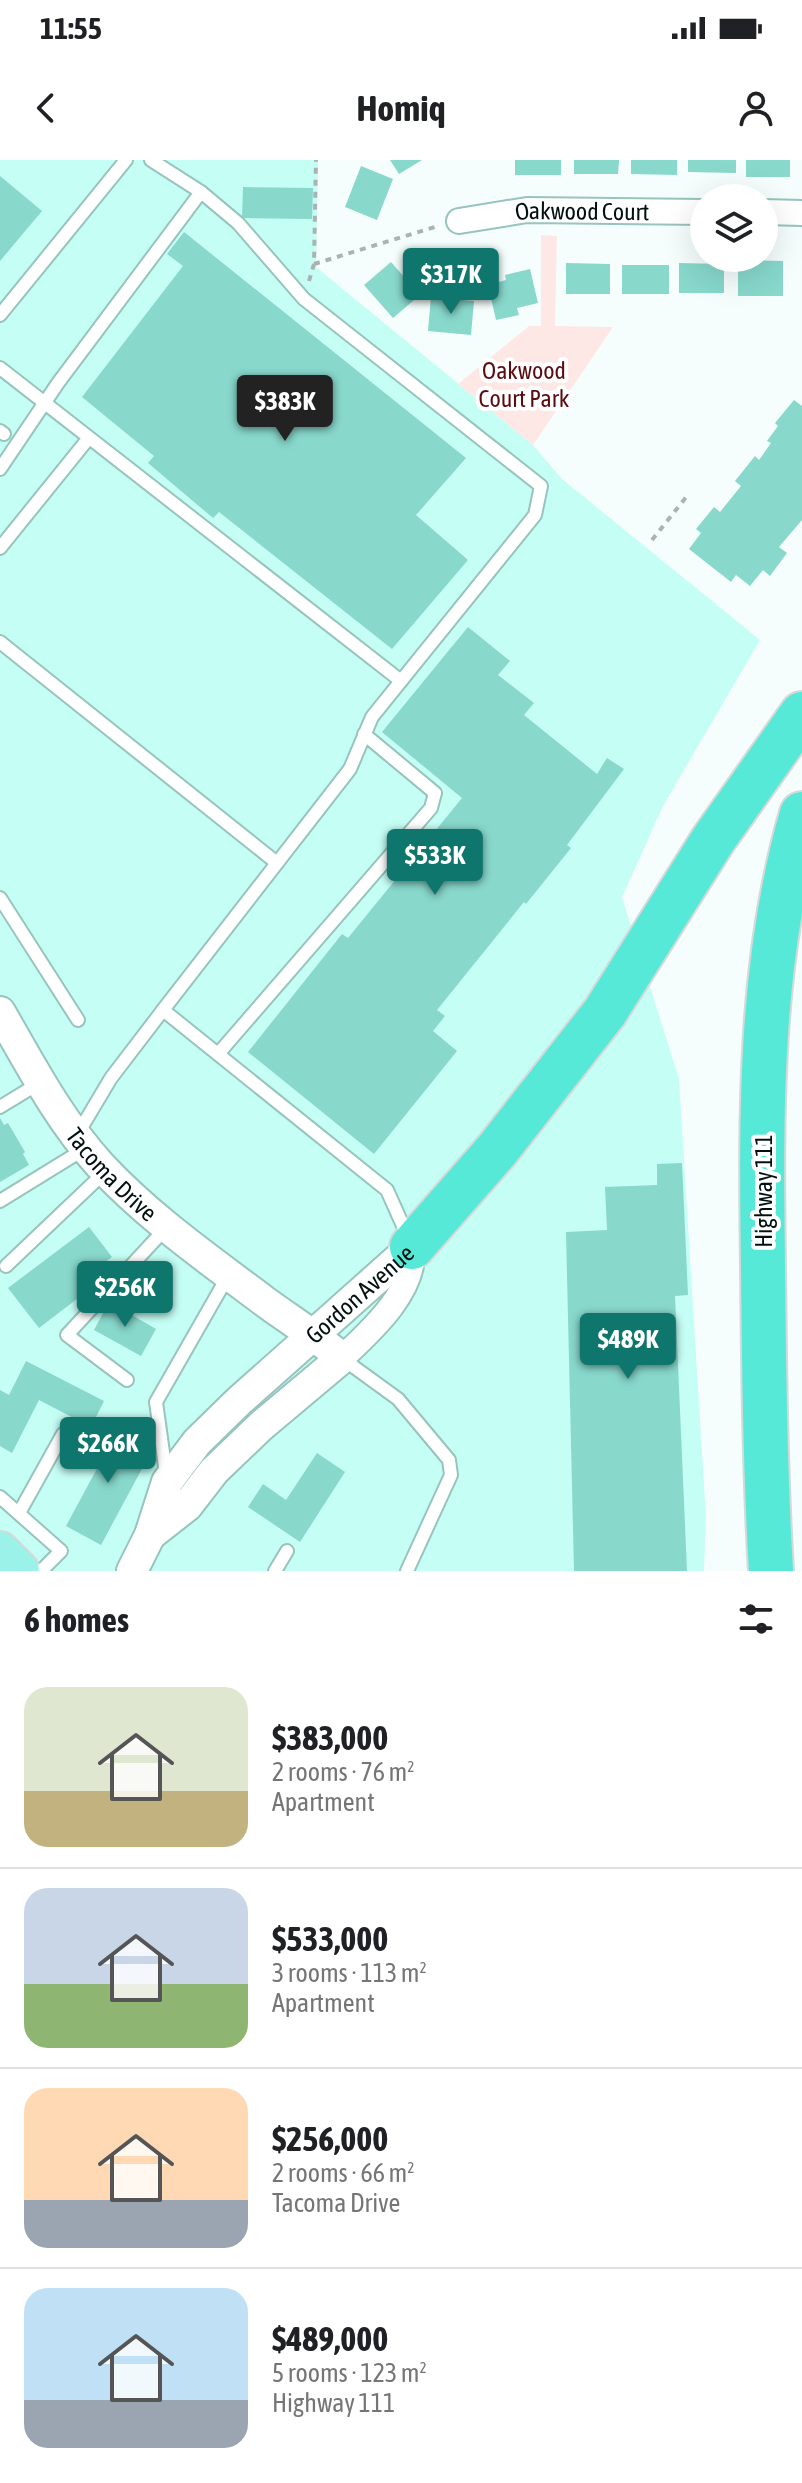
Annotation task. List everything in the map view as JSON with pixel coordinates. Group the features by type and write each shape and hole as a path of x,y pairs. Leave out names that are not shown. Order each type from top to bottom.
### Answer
{"highway":[{"path":"412,1247 497,1150 605,1012 713,840 802,714"},
{"name":"Highway 111","path":"768,1571 761,1150 766,1003 782,894 802,814"}],"main road":[{"path":"0,1551 20,1571"}],"street":[{"name":"Oakwood Court","path":"459,221 527,210 690,212"},
{"path":"778,212 802,213"},
{"name":"Tacoma Drive","path":"0,1012 41,1082 106,1171 168,1226 342,1358"},
{"name":"Gordon Avenue","path":"132,1571 150,1535 167,1482 197,1442 412,1247"},
{"name":"Gordon Avenue","path":"150,1535 187,1506 214,1471 261,1426 342,1358 388,1309 412,1271 412,1247"}],"lane":[{"path":"0,315 126,160"},
{"path":"0,1201 82,1141 111,1078 350,769 372,717 535,515 541,486 304,299 238,223 201,192 151,160"},
{"path":"0,469 58,383 201,192"},
{"path":"0,368 401,681"},
{"path":"0,548 88,439"},
{"path":"0,642 277,863"},
{"path":"218,1054 431,808 435,793 364,734"},
{"path":"0,898 78,1020"},
{"path":"163,1010 387,1190 412,1247"},
{"path":"0,1107 41,1082"},
{"path":"6,1266 106,1171"},
{"path":"127,1380 67,1335 168,1226"},
{"path":"167,1482 156,1402 229,1274"},
{"path":"342,1358 398,1399 449,1460 451,1475 407,1571"},
{"path":"19,1513 63,1434"},
{"path":"0,1497 61,1551 41,1571"},
{"path":"275,1571 287,1551"}],"path":[{"path":"304,299 314,264 316,160"},
{"path":"314,264 459,221"},
{"path":"652,540 687,496"}],"shaded area":[{"path":"0,160 318,160 316,267 533,445 562,479 760,640 663,806 622,897 679,1079 706,1517 704,1571 0,1571"}],"green space":[{"name":"Oakwood Court Park","path":"541,235 557,236 555,326 613,327 533,445 458,384 529,326 541,326"}],"building":[{"path":"390,160 422,160 399,174"},
{"path":"515,160 561,160 561,175 515,175"},
{"path":"574,160 619,160 618,174 574,174"},
{"path":"631,160 677,160 677,175 631,174"},
{"path":"688,160 736,160 736,173 688,172"},
{"path":"746,160 790,160 790,177 746,177"},
{"path":"361,166 393,179 377,220 345,207"},
{"path":"0,176 42,211 0,261"},
{"path":"243,187 313,188 312,219 242,218"},
{"path":"184,232 466,458 416,515 468,560 392,649 219,512 213,518 148,463 154,456 82,397 183,266 167,254"},
{"path":"778,261 783,261 783,296 738,296 738,272 778,272"},
{"path":"391,262 420,295 393,318 364,285"},
{"path":"566,263 610,264 610,294 566,294"},
{"path":"679,263 690,263 690,272 724,272 724,293 679,293"},
{"path":"622,265 669,265 669,294 622,294"},
{"path":"530,269 538,303 517,308 519,315 496,320 488,285 506,280 505,275"},
{"path":"431,297 474,301 471,335 428,331"},
{"path":"794,400 802,406 802,520 779,547 787,553 770,576 763,570 750,586 736,575 731,582 689,549 701,533 696,529 714,507 720,512 741,486 735,481 755,456 759,460 771,443 767,441 778,426 775,423"},
{"path":"468,627 510,661 498,675 534,703 524,715 597,774 607,758 624,769 567,845 571,848 437,1010 445,1016 433,1031 457,1051 374,1154 248,1052 342,934 348,938 462,798 382,732"},
{"path":"0,1118 4,1125 8,1123 29,1165 0,1182"},
{"path":"682,1163 688,1295 675,1296 687,1571 574,1571 566,1232 607,1230 605,1187 657,1185 657,1164"},
{"path":"89,1227 112,1257 100,1266 99,1282 39,1328 8,1288"},
{"path":"109,1302 156,1329 141,1356 94,1330"},
{"path":"26,1361 104,1401 91,1427 39,1400 12,1453 0,1446 0,1390 9,1395"},
{"path":"105,1427 151,1452 101,1545 66,1526 99,1465 88,1459"},
{"path":"317,1453 345,1472 300,1542 248,1507 263,1484 286,1500"}]}
